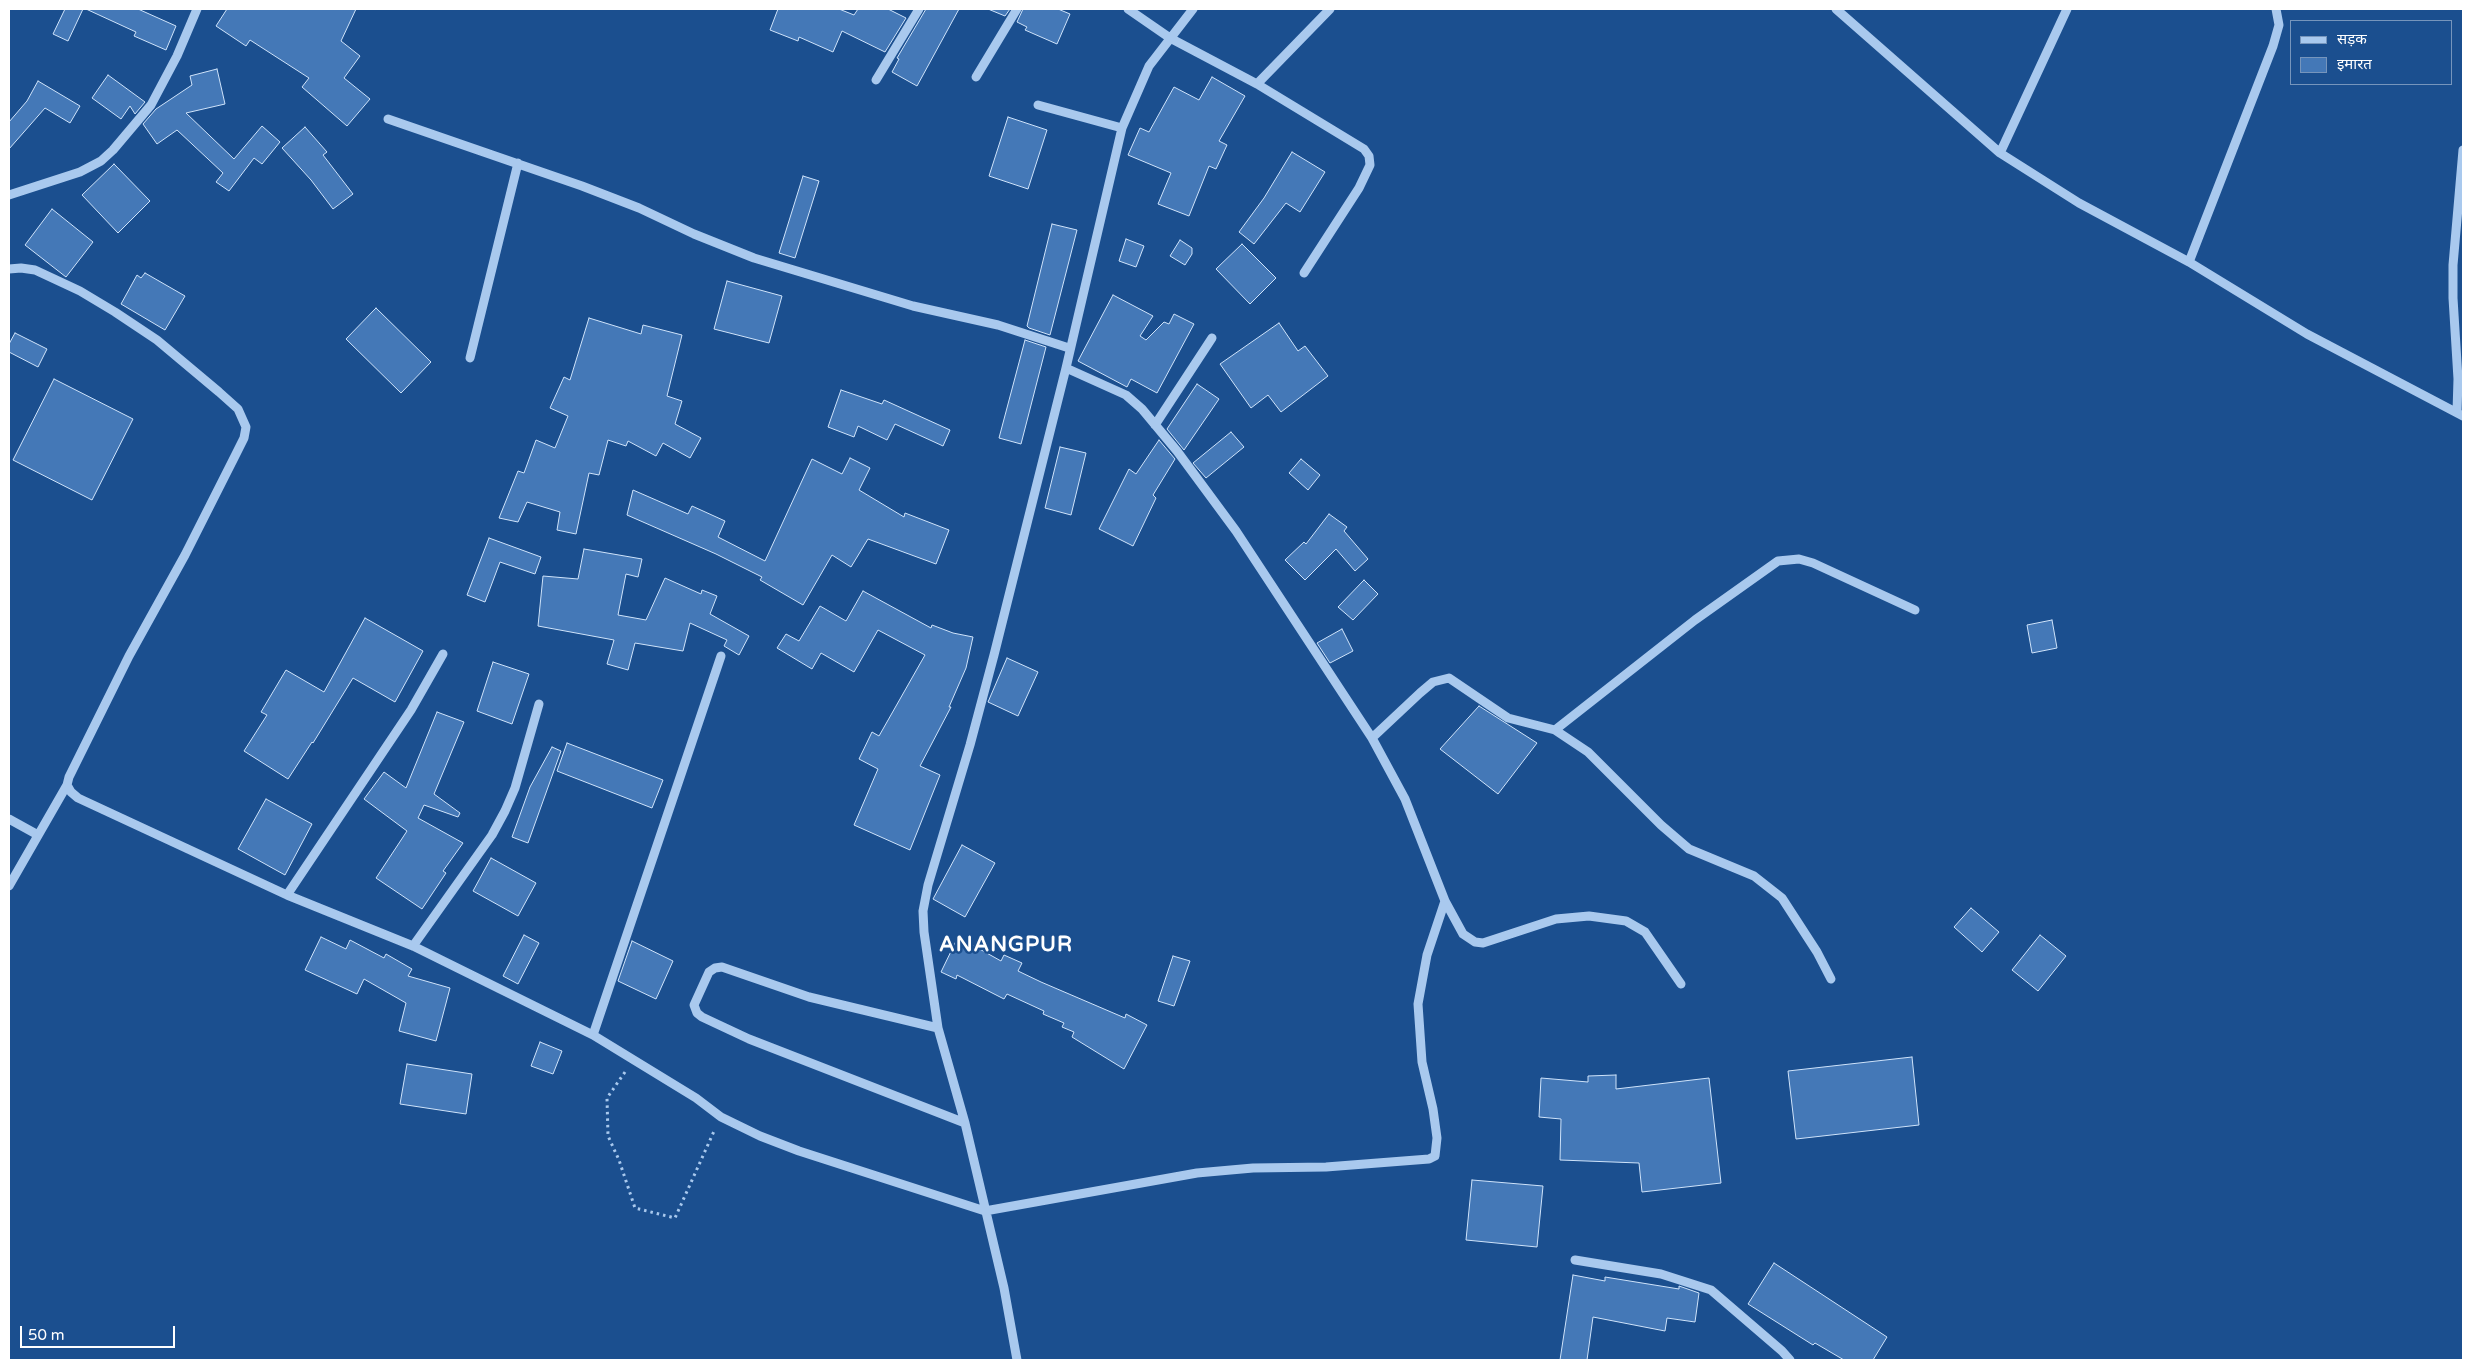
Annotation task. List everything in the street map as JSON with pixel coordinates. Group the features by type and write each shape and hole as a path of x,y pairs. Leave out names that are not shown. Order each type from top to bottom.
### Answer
{"street":[{"path":"9,195 80,172 101,161 113,150 151,104 177,56 197,9"},
{"path":"876,80 920,9"},
{"path":"976,77 1017,9"},
{"path":"1128,9 1170,38 1256,84 1364,149 1369,156 1370,165 1359,188 1304,273"},
{"path":"1017,1360 1004,1288 965,1123 938,1028 924,932 923,911 928,885 972,736 1066,368 1069,348 1122,128 1149,66 1193,9"},
{"path":"1256,84 1330,9"},
{"path":"1836,9 2000,153 2079,203 2189,262 2307,334 2460,414"},
{"path":"2000,153 2067,9"},
{"path":"2189,262 2273,46 2279,25 2276,9"},
{"path":"1038,105 1122,128"},
{"path":"388,119 518,163 639,208 694,234 754,258 913,306 998,324 1069,348"},
{"path":"2460,414 2453,298 2463,150"},
{"path":"470,358 518,163"},
{"path":"9,269 35,270 80,291 115,312 157,340 219,392 238,409 246,427 244,438 185,555 68,776 67,785 9,886"},
{"path":"1155,425 1212,338"},
{"path":"1066,368 1126,395 1155,425 1236,531 1372,738 1405,799 1445,900 1463,934 1475,942 1483,944 1556,919 1588,916 1626,920 1645,932 1681,984"},
{"path":"1555,730 1695,620 1778,561 1799,559 1813,564 1915,610"},
{"path":"287,895 411,710 444,654"},
{"path":"593,1035 721,656"},
{"path":"1372,738 1420,692 1433,682 1449,678 1508,718 1555,730 1588,752 1661,825 1689,849 1754,876 1782,898 1812,944 1831,979"},
{"path":"413,946 492,835 505,811 515,788 539,704"},
{"path":"67,785 78,798 287,895 413,946 593,1035 696,1098 721,1117 760,1136 798,1151 985,1211 1197,1173 1253,1168 1326,1167 1429,1160 1435,1156 1437,1138 1433,1109 1422,1062 1418,1004 1427,955 1445,900"},
{"path":"9,819 38,835"},
{"path":"938,1028 809,997 722,967 715,968 709,972 694,1005 697,1013 702,1017 749,1039 965,1123"},
{"path":"1575,1260 1661,1274 1711,1290 1790,1360"}],"path":[{"path":"632,1060 607,1098 608,1136 619,1160 635,1208 675,1218 721,1117"}],"building":[{"path":"65,9 83,9 68,41 53,34"},
{"path":"86,9 138,9 176,26 166,50 134,36 136,32"},
{"path":"227,9 356,9 341,41 360,56 344,78 370,99 347,126 302,87 309,78 250,40 246,46 216,26"},
{"path":"778,9 839,9 854,15 858,9 888,9 906,18 885,52 842,31 833,52 799,37 798,41 770,30"},
{"path":"926,9 959,9 917,86 892,72 899,59 897,58"},
{"path":"988,9 1010,9 1005,16"},
{"path":"1023,9 1058,9 1070,14 1057,44 1025,30 1027,27 1017,22"},
{"path":"217,69 225,104 186,113 234,159 262,126 280,142 262,164 254,158 229,191 216,182 223,173 177,130 157,144 143,124 156,109 192,85 190,76"},
{"path":"108,75 145,102 135,114 130,106 121,119 92,98"},
{"path":"1212,77 1245,96 1219,141 1227,145 1216,169 1209,166 1189,216 1158,204 1171,173 1128,155 1140,128 1149,132 1174,87 1199,100"},
{"path":"38,81 80,106 70,123 45,108 9,149 9,122 27,101"},
{"path":"1008,117 1047,130 1028,189 989,176"},
{"path":"305,127 327,152 323,155 353,194 333,209 311,180 282,148"},
{"path":"1292,152 1325,172 1300,212 1286,203 1254,244 1239,232 1264,198"},
{"path":"114,164 150,201 118,233 82,195"},
{"path":"803,176 819,181 795,258 779,253"},
{"path":"52,209 93,242 66,277 25,245"},
{"path":"1052,224 1077,230 1050,335 1027,326"},
{"path":"1126,239 1144,246 1136,267 1119,261"},
{"path":"1180,240 1192,248 1192,254 1185,265 1170,256"},
{"path":"1242,244 1276,278 1250,304 1216,269"},
{"path":"145,273 185,296 165,330 121,304 137,275 141,278"},
{"path":"727,281 782,296 769,343 714,329"},
{"path":"1113,295 1153,316 1140,336 1146,340 1164,322 1169,324 1174,314 1194,324 1157,393 1131,379 1127,387 1078,361"},
{"path":"376,308 431,362 401,393 346,339"},
{"path":"589,318 641,334 643,325 682,335 667,396 682,401 675,424 701,438 690,458 663,443 656,456 628,441 626,446 608,440 599,475 589,473 576,534 557,530 560,512 527,502 518,522 499,518 518,471 524,473 536,440 555,448 568,416 550,408 564,377 570,380"},
{"path":"1279,323 1298,351 1305,346 1328,376 1281,412 1268,395 1251,408 1220,364"},
{"path":"15,333 47,349 38,367 9,352 9,344"},
{"path":"1025,340 1046,347 1021,444 999,438"},
{"path":"54,379 133,419 92,500 13,460"},
{"path":"1197,384 1219,399 1184,450 1167,429"},
{"path":"841,390 882,404 884,400 950,430 943,446 895,424 887,440 858,426 854,437 828,427"},
{"path":"1231,432 1244,447 1206,478 1193,463"},
{"path":"1159,440 1175,459 1153,495 1156,498 1133,546 1099,529 1129,469 1136,474"},
{"path":"1060,447 1086,453 1071,515 1045,508"},
{"path":"850,458 870,468 859,490 904,517 905,513 949,530 936,564 868,539 851,567 832,555 803,605 760,580 762,577 716,554 627,515 633,490 688,514 692,506 725,521 718,537 765,561 812,459 842,474"},
{"path":"1301,459 1320,475 1308,490 1289,473"},
{"path":"1329,514 1347,527 1344,531 1368,559 1355,571 1336,549 1305,580 1285,560 1304,542 1306,544"},
{"path":"489,538 541,557 535,574 500,562 485,602 467,595"},
{"path":"584,549 642,559 638,577 626,574 618,615 646,620 665,578 701,594 702,590 717,596 710,614 749,636 739,655 724,646 727,640 690,623 683,651 635,643 628,670 607,664 614,640 538,626 543,576 578,579"},
{"path":"1364,580 1378,594 1353,620 1338,607"},
{"path":"863,591 931,628 932,625 953,633 973,637 966,668 949,707 951,707 920,766 940,775 910,850 854,825 878,769 859,759 872,732 879,736 925,655 878,630 854,672 821,653 812,669 777,648 786,634 799,641 820,606 846,621"},
{"path":"365,618 423,651 395,702 353,678 313,743 288,779 244,751 267,715 261,712 286,670 324,692"},
{"path":"2052,620 2057,648 2032,653 2027,625"},
{"path":"1342,629 1353,651 1330,663 1317,643"},
{"path":"1007,658 1038,672 1018,716 988,702"},
{"path":"493,662 529,674 512,724 477,711"},
{"path":"1479,706 1537,743 1498,794 1440,749"},
{"path":"437,712 464,722 434,794 460,813 458,817 424,805 418,818 463,843 443,871 446,873 422,909 376,878 407,831 364,799 384,772 406,788"},
{"path":"567,743 663,780 652,808 557,771"},
{"path":"552,747 561,751 528,843 512,837 530,787"},
{"path":"266,799 312,824 285,875 238,849"},
{"path":"962,845 995,863 965,917 933,899"},
{"path":"491,858 536,883 518,916 473,891"},
{"path":"1971,908 1999,932 1982,952 1954,927"},
{"path":"524,935 539,943 518,984 503,976"},
{"path":"2040,935 2066,956 2038,991 2012,970"},
{"path":"321,937 346,949 350,940 384,958 386,954 412,969 408,976 450,988 436,1041 399,1031 406,1003 364,979 357,994 305,970"},
{"path":"958,937 1001,961 1004,955 1022,963 1018,971 1041,982 1125,1018 1126,1014 1147,1025 1124,1069 1072,1037 1074,1032 1062,1027 1064,1023 1043,1014 1044,1011 1007,994 1004,999 957,975 956,979 941,972"},
{"path":"632,941 673,961 656,999 618,981"},
{"path":"1173,956 1190,961 1174,1006 1158,1001"},
{"path":"540,1042 562,1051 553,1074 531,1066"},
{"path":"1912,1057 1919,1125 1796,1139 1788,1071"},
{"path":"407,1064 472,1074 466,1114 400,1104"},
{"path":"1616,1075 1616,1089 1709,1078 1721,1183 1642,1192 1639,1163 1560,1160 1561,1119 1539,1117 1541,1078 1588,1082 1588,1076"},
{"path":"1472,1180 1543,1186 1537,1247 1466,1240"},
{"path":"1774,1263 1887,1337 1873,1360 1844,1360 1815,1343 1813,1345 1748,1304"},
{"path":"1573,1275 1605,1281 1605,1277 1679,1289 1679,1286 1699,1293 1695,1322 1667,1318 1665,1331 1593,1317 1587,1360 1560,1360"}],"district":[{"name":"ANANGPUR","path":"1006,945"}]}
